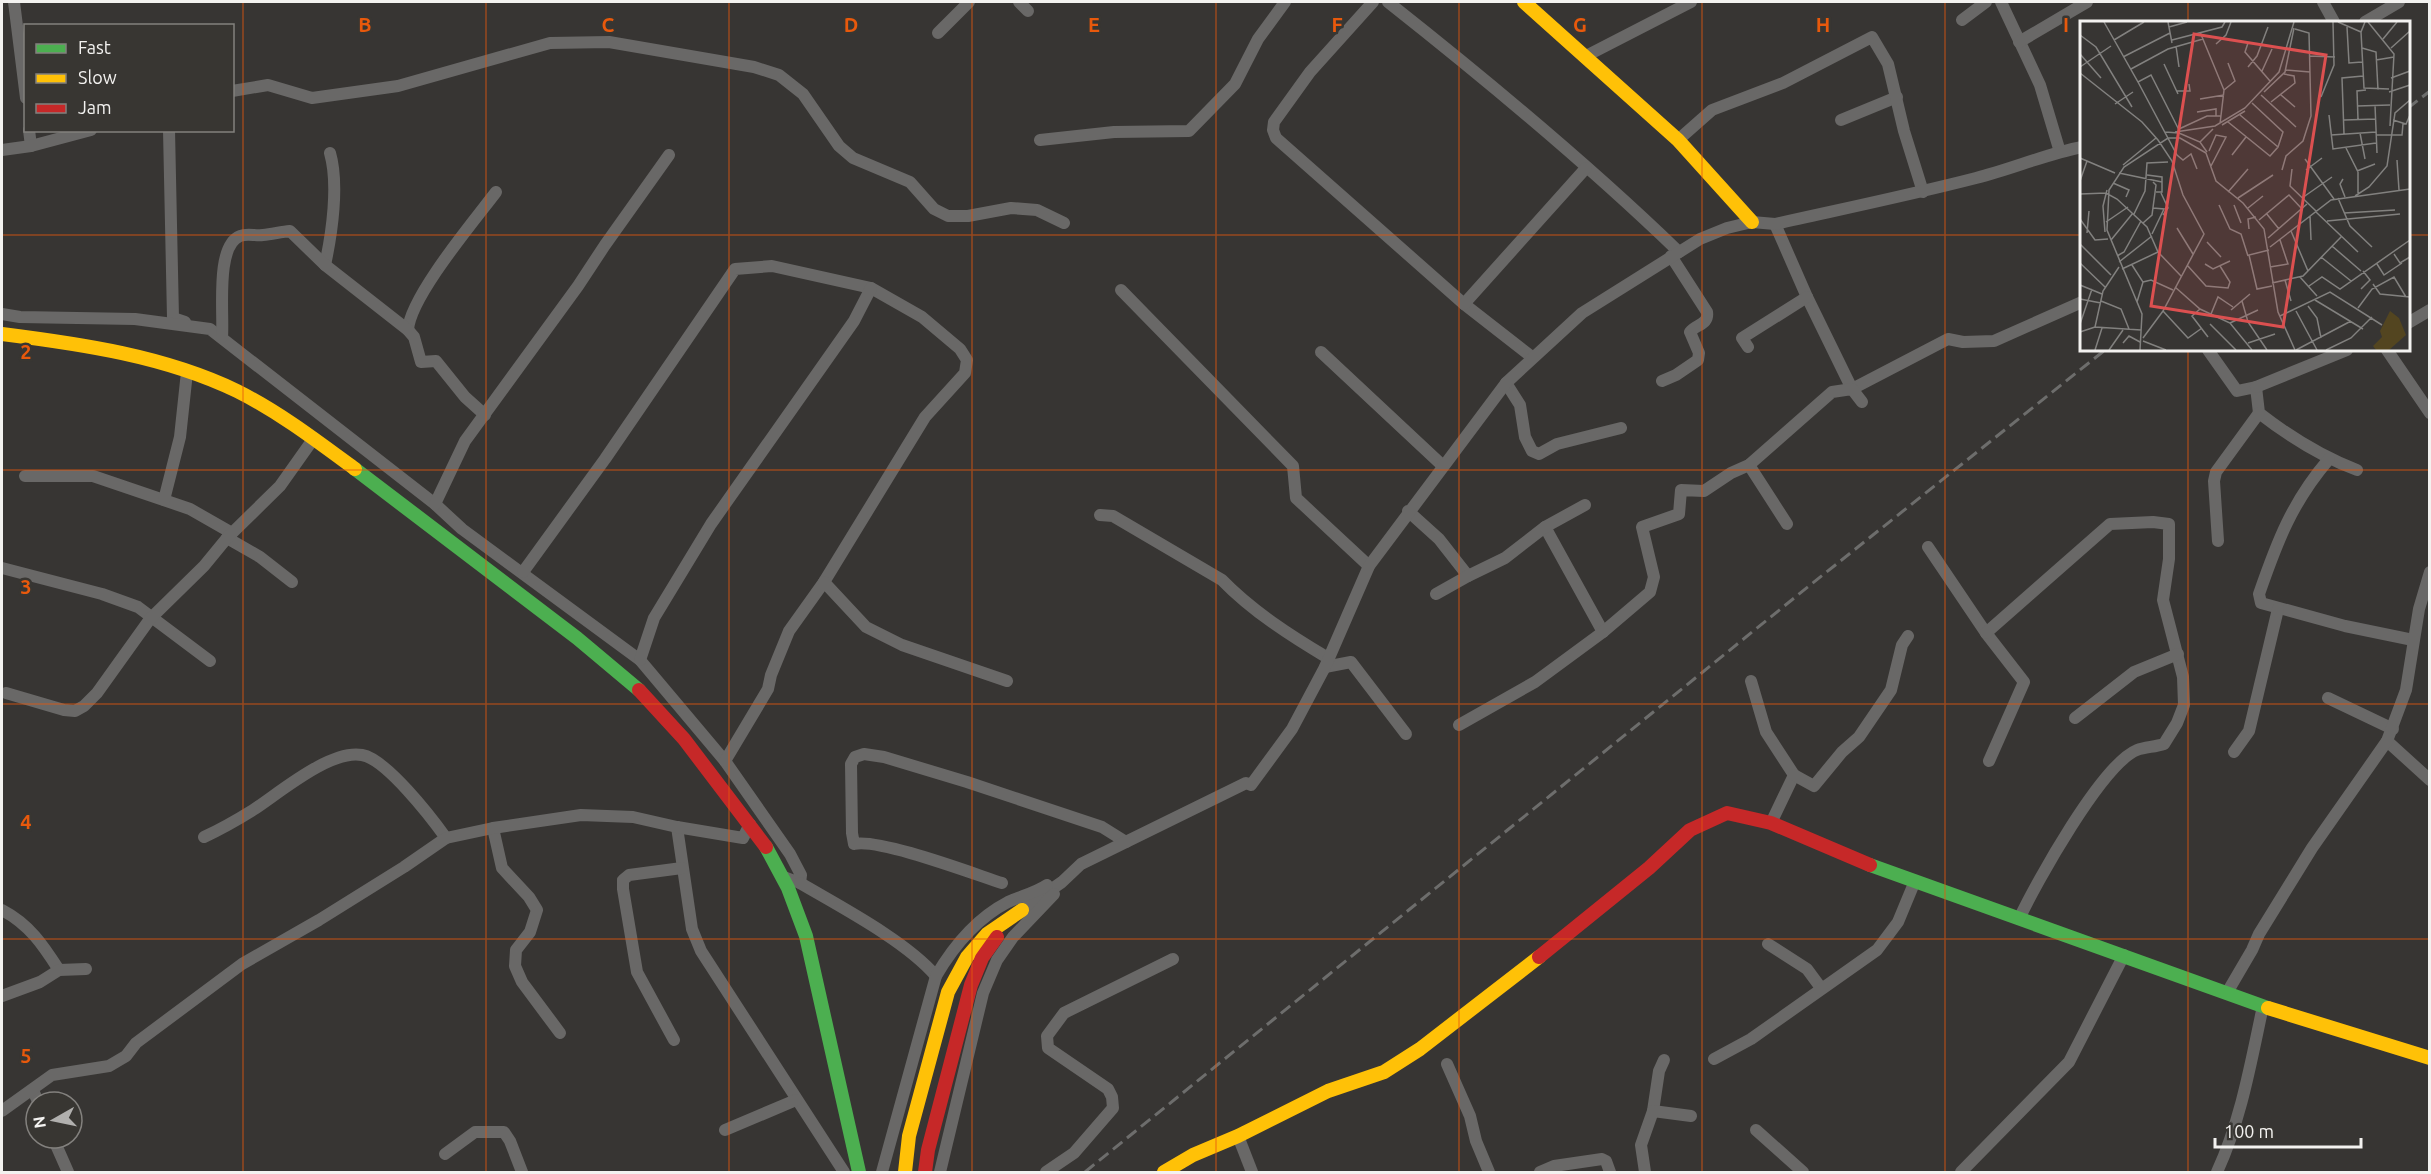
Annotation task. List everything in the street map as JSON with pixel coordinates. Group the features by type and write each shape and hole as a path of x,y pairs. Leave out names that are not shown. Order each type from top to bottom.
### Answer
{"main road":[{"path":"1524,2 1678,140 1752,222"},
{"path":"2,334 47,339 187,372 226,387 314,438 610,664 640,691 695,751 750,824 784,877 798,912 815,971 845,1123 859,1173"},
{"path":"1164,1173 1193,1155 1238,1136 1328,1091 1384,1072 1420,1049 1500,989 1640,875 1689,830 1727,813 1771,823 1915,881 2228,991 2263,1006 2430,1058"},
{"path":"905,1173 909,1136 948,992 967,957 987,934 1022,910"},
{"path":"925,1173 928,1150 942,1093 967,1000 982,958 995,938 1022,910"}],"street":[{"path":"14,2 24,82"},
{"path":"938,33 969,2"},
{"path":"1373,2 1310,72 1274,122 1273,130 1276,138 1464,304 1532,357"},
{"path":"1388,2 1494,86 1629,204 1675,254 1708,317 1690,332 1699,353 1698,360 1676,375 1662,381"},
{"path":"1584,57 1691,2"},
{"path":"1962,20 1986,2"},
{"path":"2001,2 2040,85 2060,152"},
{"path":"2019,42 2087,2"},
{"path":"2323,2 2333,21"},
{"path":"2367,21 2398,2"},
{"path":"1040,140 1114,132 1189,131 1235,84 1278,4"},
{"path":"1678,140 1712,110 1783,83 1872,38 1888,64 1904,131 1923,192"},
{"path":"234,91 268,85 312,98 398,86 550,43 609,42 753,67 779,75 803,94 839,146 853,158 910,182 934,209 948,216 968,216 1011,208 1037,210 1064,222"},
{"path":"1841,120 1897,97"},
{"path":"29,132 31,146"},
{"path":"2,150 31,146 84,132"},
{"path":"169,132 173,318 210,329 435,504 462,529 640,660 725,761 790,854 801,875 800,883"},
{"path":"882,1173 936,976 949,954 978,923 1007,903 1041,889 1081,864 1246,783 1251,784 1292,729 1326,663 1369,566 1506,383 1582,313 1675,254 1712,234 1752,222 1775,224 1923,192 2012,169 2080,147"},
{"path":"325,265 329,248 334,175 330,153"},
{"path":"435,504 465,441 578,286 669,154"},
{"path":"1464,304 1586,168"},
{"path":"405,324 433,275 496,192"},
{"path":"1775,224 1807,297 1852,389 1862,402"},
{"path":"222,338 224,316 221,282 224,262 230,245 237,237 290,231 325,265 405,324 414,337 421,362 436,361 465,397 484,415"},
{"path":"523,572 605,459 735,269 772,266 871,288 922,317 960,349 968,360 965,373 925,417 824,582 789,631 771,675 768,689 725,761"},
{"path":"640,660 654,618 711,524 854,321 871,288"},
{"path":"1121,290 1293,466 1296,498 1369,566"},
{"path":"1748,347 1742,338 1807,297"},
{"path":"1460,725 1535,682 1603,632 1650,592 1654,577 1642,527 1679,514 1681,490 1704,491 1731,473 1749,465 1832,392 1852,389 1948,339 1963,342 1994,341 2080,303"},
{"path":"2410,322 2430,310"},
{"path":"2,314 20,317 135,319 210,329"},
{"path":"2209,351 2237,391 2256,387 2345,351"},
{"path":"2388,351 2430,413"},
{"path":"1321,352 1443,466"},
{"path":"164,500 180,437 187,372"},
{"path":"1506,383 1520,405 1525,437 1532,451 1539,453 1557,444 1621,428"},
{"path":"2218,541 2214,481 2216,472 2259,413 2256,387"},
{"path":"2259,413 2288,436 2329,459 2357,470"},
{"path":"6,693 64,710 75,711 97,693 150,618 204,566 229,535 280,486 314,438"},
{"path":"2329,459 2311,480 2276,542 2259,594 2261,603 2278,609 2413,640"},
{"path":"1749,465 1787,524"},
{"path":"25,476 93,476 190,510 229,535 292,582"},
{"path":"1436,594 1505,558 1545,527 1585,505"},
{"path":"1408,511 1439,539 1468,576"},
{"path":"1100,515 1113,516 1222,580 1234,592 1326,663 1351,662 1406,734"},
{"path":"1986,633 2110,524 2162,522 2169,524 2169,559 2163,600 2183,677 2184,705 2177,723 2164,744 2137,750 2122,760 2100,785 2052,856 2019,919"},
{"path":"1545,527 1603,632"},
{"path":"1928,547 1986,633 2024,682 1989,761"},
{"path":"2,568 102,594 138,608 210,661"},
{"path":"2228,991 2259,934 2312,848 2393,729 2406,690 2419,609 2430,572"},
{"path":"824,582 866,627 902,645 1006,681"},
{"path":"2234,752 2249,731 2278,609"},
{"path":"1751,681 1766,732 1794,775 1814,786 1842,752 1859,737 1891,690 1902,645 1908,636"},
{"path":"2075,718 2134,672 2178,654"},
{"path":"2328,698 2393,729"},
{"path":"2387,741 2430,780"},
{"path":"204,837 252,810 299,778 335,759 350,754 364,755 385,768 429,815 446,838"},
{"path":"1002,883 874,844 861,842 854,844 851,764 855,757 864,754 885,757 967,782 1102,827 1126,842"},
{"path":"1771,823 1794,775"},
{"path":"40,1090 52,1075 109,1066 126,1056 136,1043 242,964 319,920 446,838 581,815 633,817 677,828 742,838 750,824"},
{"path":"494,828 502,868 529,897 537,910 530,932 516,950 514,966 522,982 560,1033"},
{"path":"677,828 692,929 701,951 844,1173"},
{"path":"1022,910 1062,882 1081,864"},
{"path":"940,1173 983,993 997,960 1012,937 1081,864"},
{"path":"674,1040 637,972 623,880 629,875 682,868"},
{"path":"784,877 800,883 878,931 925,963 936,976"},
{"path":"1714,1059 1751,1040 1877,950 1898,922 1915,881"},
{"path":"2,910 14,916 36,934 59,970"},
{"path":"1768,944 1807,969 1821,988"},
{"path":"1961,1173 2069,1062 2124,955"},
{"path":"1046,1173 1074,1153 1113,1108 1113,1097 1108,1089 1048,1048 1047,1036 1064,1013 1173,959"},
{"path":"2,996 40,982 59,970 86,969"},
{"path":"2217,1173 2228,1147 2250,1066 2263,1006"},
{"path":"1645,1173 1641,1145 1653,1111 1659,1071 1664,1060"},
{"path":"1447,1064 1470,1116 1476,1141 1490,1173"},
{"path":"725,1130 796,1100"},
{"path":"2,1111 24,1101"},
{"path":"1653,1111 1691,1116"},
{"path":"1756,1130 1803,1173"},
{"path":"445,1154 475,1132 504,1132 510,1141 522,1173"},
{"path":"1238,1136 1252,1173"},
{"path":"59,1150 68,1173"},
{"path":"1540,1173 1554,1166 1602,1160 1606,1161 1610,1173"}],"railway":[{"path":"2410,106 2430,91"},
{"path":"1085,1172 1809,586 2104,351"}],"traffic: fast":[{"path":"355,469 577,638 639,690"},
{"path":"766,847 788,888 806,936 859,1172"},
{"path":"1870,865 2268,1008"}],"traffic: slow":[{"path":"1524,2 1678,140 1752,222"},
{"path":"2,334 122,353 152,360 209,379 268,408 355,469"},
{"path":"905,1172 909,1136 948,992 967,957 987,934 1022,910"},
{"path":"1164,1172 1193,1155 1238,1136 1328,1091 1384,1072 1420,1049 1539,957"},
{"path":"2268,1008 2430,1058"}],"traffic: jam":[{"path":"639,690 684,739 766,847"},
{"path":"1539,957 1649,868 1690,830 1727,813 1771,823 1870,865"},
{"path":"925,1172 928,1150 971,985 982,958 997,937"}]}
